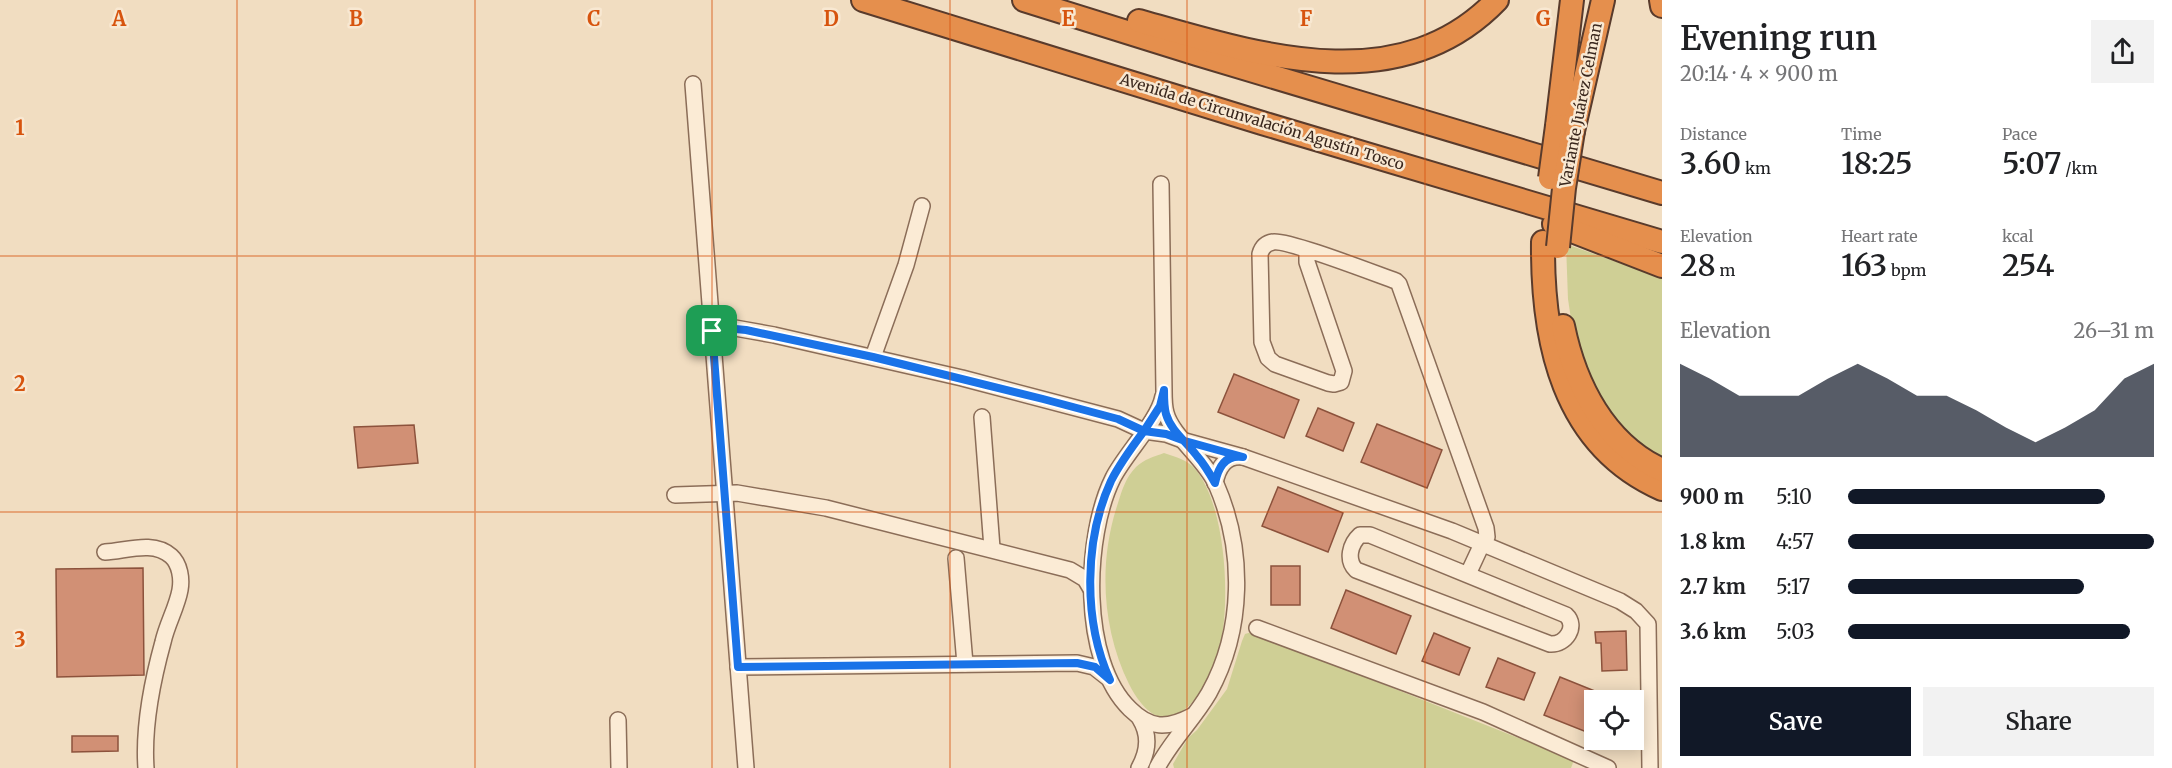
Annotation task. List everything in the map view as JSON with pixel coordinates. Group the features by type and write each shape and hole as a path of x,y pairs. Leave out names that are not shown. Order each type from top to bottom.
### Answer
{"highway":[{"name":"Avenida de Circunvalación Agustín Tosco","path":"862,0 1262,123 1662,242"},
{"path":"1024,0 1662,193"},
{"path":"1073,0 1197,37 1260,52 1313,60 1356,61 1398,57 1433,46 1466,27 1497,0"},
{"name":"Variante Juárez Celman","path":"1551,244 1564,188 1572,0"},
{"name":"Variante Juárez Celman","path":"1565,128 1603,0"},
{"path":"1661,0 1662,6"},
{"path":"1484,188 1522,213 1662,266"},
{"path":"1551,244 1558,283 1561,320 1581,384 1597,414 1612,433 1632,452 1662,470"},
{"path":"1551,244 1544,296 1548,329 1557,366 1570,400 1580,418 1602,447 1628,470 1662,489"}],"street":[{"path":"693,84 746,768"},
{"path":"1157,768 1208,694 1225,660 1230,643 1237,575 1232,539 1215,483 1166,415 1161,184"},
{"path":"873,357 906,266 922,206"},
{"path":"1306,250 1307,262 1344,371 1341,382 1334,384 1275,364 1268,358 1262,342 1260,254 1266,244 1276,241 1306,250 1399,284 1486,528 1487,537 1468,574"},
{"path":"712,331 725,328 746,330 873,357 1118,419 1144,431 1166,434 1243,457 1452,531 1620,601 1636,611 1648,624 1650,768"},
{"path":"1138,768 1146,752 1147,733 1140,719 1128,707 1110,680 1101,656 1091,589 1093,551 1101,508 1107,492 1128,452 1160,406 1164,390"},
{"path":"982,417 992,548"},
{"path":"1118,419 1129,433 1128,452"},
{"path":"1215,483 1221,466 1227,459 1243,457"},
{"path":"675,495 724,492 826,507 992,548 1070,570 1085,579 1091,589"},
{"path":"1370,535 1468,574 1566,615 1571,619 1572,624 1565,640 1550,644 1367,574 1354,568 1350,557 1356,539 1370,535"},
{"path":"105,552 152,547 172,556 178,565 181,588 163,641 154,677 145,741 146,768"},
{"path":"1070,570 1088,562 1093,551"},
{"path":"956,558 965,664"},
{"path":"1236,599 1243,617 1257,628 1483,712 1608,768"},
{"path":"1230,643 1244,629 1257,628"},
{"path":"1077,663 1092,655 1096,634"},
{"path":"738,667 1077,663 1095,667 1110,680"},
{"path":"1140,719 1155,725 1165,725 1176,723 1193,715"},
{"path":"618,720 619,768"}],"green space":[{"path":"1566,244 1662,278 1662,460 1641,449 1610,419 1575,346 1568,299"},
{"path":"1164,453 1189,464 1196,470 1206,486 1219,529 1225,578 1224,623 1214,665 1200,693 1180,713 1170,717 1160,717 1150,712 1131,689 1113,641 1106,595 1107,548 1121,493 1127,479 1139,464"},
{"path":"1252,632 1574,760 1571,768 1174,768 1173,764 1188,738 1197,730 1227,689 1245,634"}],"building":[{"path":"1234,374 1299,400 1284,438 1218,412"},
{"path":"1318,408 1354,423 1343,451 1306,436"},
{"path":"1377,424 1442,450 1427,488 1361,462"},
{"path":"414,425 418,463 358,468 354,427"},
{"path":"1278,487 1343,513 1328,552 1262,526"},
{"path":"1271,566 1300,566 1300,605 1271,605"},
{"path":"143,568 144,675 57,677 56,569"},
{"path":"1346,590 1411,616 1396,654 1331,628"},
{"path":"1626,631 1627,670 1602,671 1601,643 1596,643 1595,632"},
{"path":"1434,633 1470,648 1459,675 1422,661"},
{"path":"1498,658 1535,673 1524,700 1486,687"},
{"path":"1560,677 1592,690 1584,690 1584,731 1544,715"},
{"path":"72,736 118,736 118,751 72,752"}],"route":[{"path":"712,331 735,328 873,357 1118,419 1144,431 1160,406 1164,390 1166,415 1170,423 1176,432 1185,441 1196,454 1215,483 1217,473 1227,459 1243,457 1185,441 1166,434 1144,431 1119,465 1101,508 1093,551 1091,589 1097,638 1110,680 1095,667 1077,663 738,667 712,331"}]}
